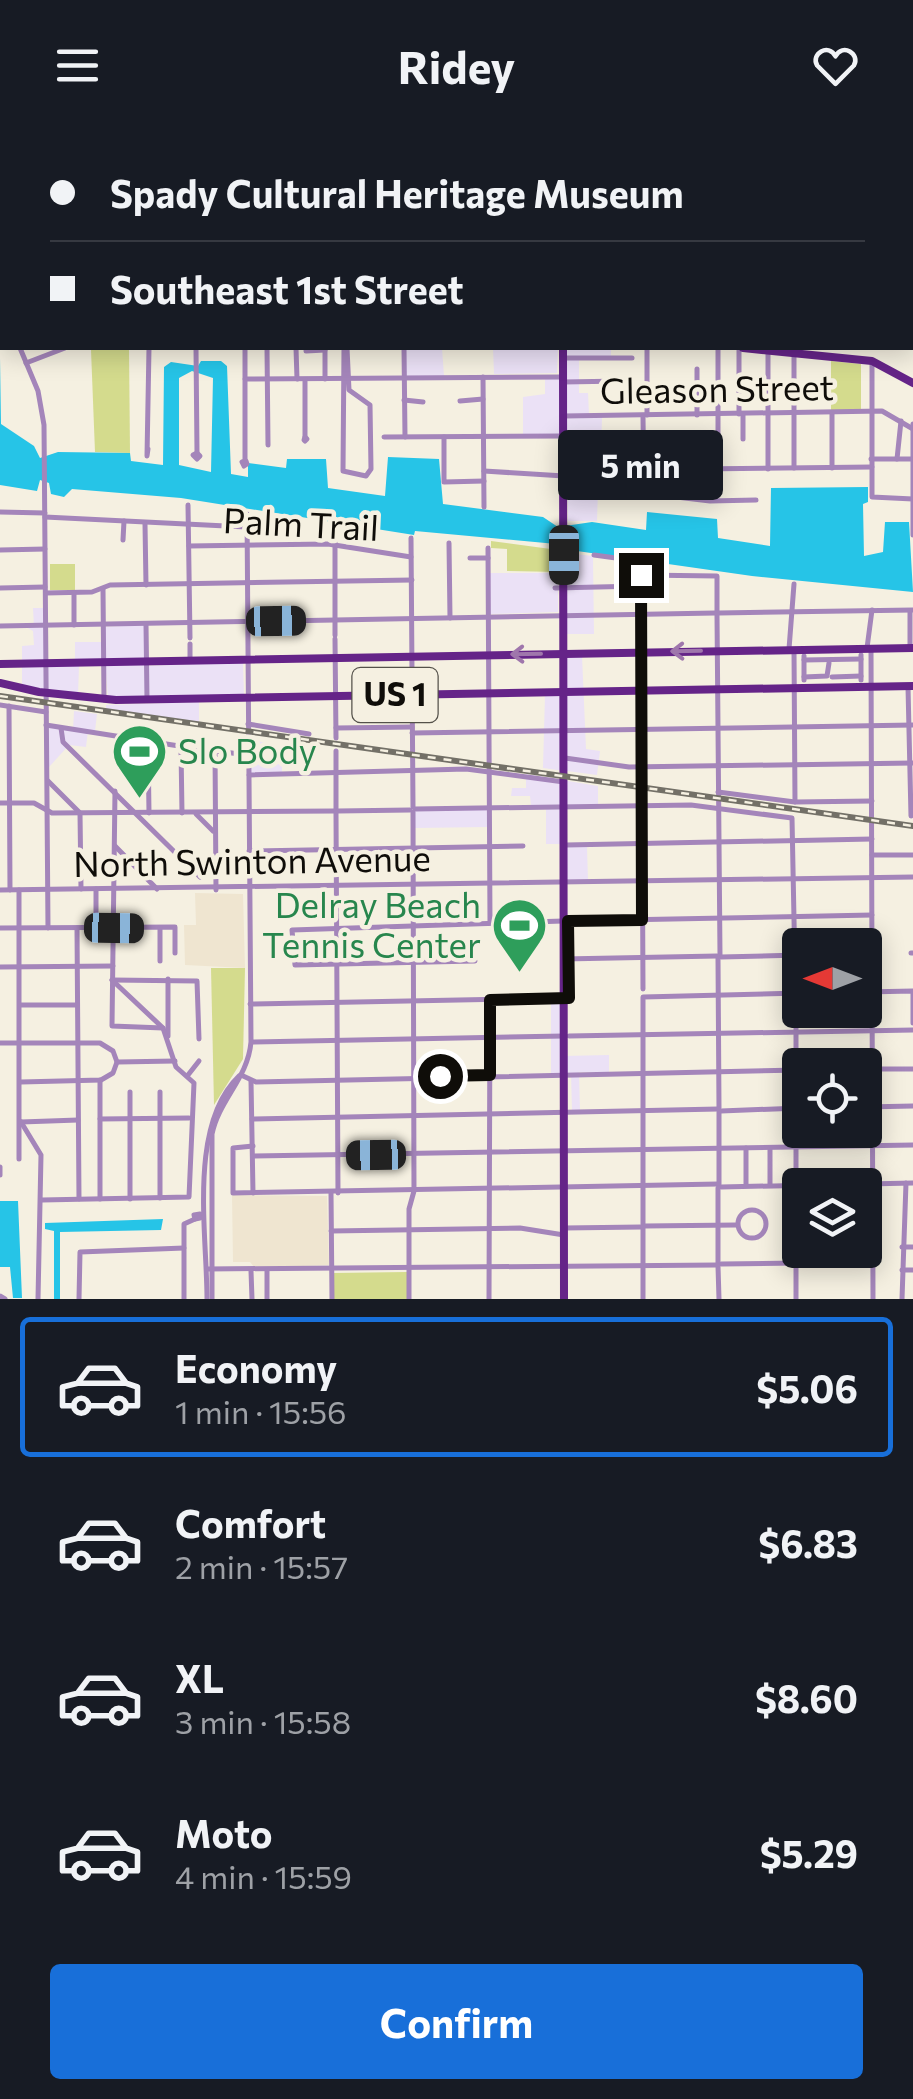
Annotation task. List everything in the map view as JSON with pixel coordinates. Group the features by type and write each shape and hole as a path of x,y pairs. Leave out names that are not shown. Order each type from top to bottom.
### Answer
{"main road":[{"path":"563,350 564,551 560,588 564,616 566,758 566,1299"},
{"path":"768,350 872,362 913,382"},
{"name":"US 1","path":"1,665 718,650 791,650 831,657 911,648"},
{"name":"US 1","path":"0,683 46,698 104,700 794,687 831,679 872,686 911,686"},
{"path":"566,998 567,1074"}],"street":[{"path":"21,350 42,406 48,928"},
{"path":"26,363 61,350"},
{"path":"147,350 148,450"},
{"path":"196,350 196,452"},
{"path":"244,460 245,350"},
{"path":"267,350 268,446"},
{"path":"296,350 297,379"},
{"path":"306,351 316,350"},
{"path":"325,350 325,378"},
{"path":"346,350 343,471 366,476 371,470 370,405 353,395 346,378"},
{"path":"404,350 405,437"},
{"path":"644,494 646,350"},
{"path":"715,500 718,350"},
{"path":"741,350 743,439"},
{"path":"768,350 768,468"},
{"path":"794,353 794,468"},
{"path":"563,358 632,358"},
{"path":"872,362 872,497 912,500"},
{"path":"696,368 697,415"},
{"path":"245,379 483,377 623,381"},
{"path":"483,377 484,507"},
{"path":"305,379 306,437"},
{"path":"344,398 353,395"},
{"path":"460,400 483,399"},
{"path":"404,400 423,402"},
{"name":"Gleason Street","path":"564,416 886,412 910,427"},
{"path":"832,414 832,468"},
{"path":"910,427 912,535"},
{"path":"897,459 910,427"},
{"path":"384,438 564,436"},
{"path":"444,437 444,482 484,481"},
{"path":"564,457 716,469 832,468 912,459"},
{"path":"484,471 564,476"},
{"path":"601,488 715,500 756,500"},
{"path":"188,504 190,661"},
{"name":"Palm Trail","path":"0,512 188,527 246,527"},
{"path":"210,1299 208,1148 214,1110 241,1075 251,1042 246,514"},
{"path":"123,540 124,520"},
{"path":"145,524 146,585"},
{"path":"335,530 336,738"},
{"path":"410,1299 414,1154 411,538"},
{"path":"449,543 450,618"},
{"name":"Palm Trail","path":"189,546 335,546 412,557"},
{"path":"488,548 490,923"},
{"path":"0,550 45,549"},
{"path":"594,555 640,564 641,575 643,1299"},
{"path":"470,558 488,558"},
{"path":"641,575 717,576 719,1299"},
{"path":"0,588 74,593 146,585 412,580"},
{"path":"794,584 791,650 795,802"},
{"path":"560,588 641,586"},
{"path":"103,589 104,700"},
{"path":"74,593 74,625"},
{"path":"831,679 831,657 804,658 804,678 831,679 861,678 872,610"},
{"path":"0,626 912,610 911,648"},
{"path":"146,624 146,700"},
{"path":"865,652 872,686 871,928"},
{"path":"911,686 908,816 911,763"},
{"path":"0,705 46,712"},
{"path":"9,706 10,890"},
{"path":"248,724 308,734"},
{"path":"46,725 248,755"},
{"path":"336,728 489,732 911,725"},
{"path":"62,728 63,742 200,877"},
{"path":"114,736 148,767"},
{"path":"148,741 148,813"},
{"path":"181,747 182,813"},
{"path":"215,750 216,890"},
{"path":"332,1299 331,1232 338,1156 336,751"},
{"path":"566,758 641,767 911,763"},
{"path":"248,775 489,772 566,782"},
{"path":"47,780 80,813 81,890"},
{"path":"115,791 113,1028 162,1028"},
{"path":"718,792 795,802 872,801"},
{"path":"0,803 47,800"},
{"path":"34,803 47,810 80,813 642,805 718,808 794,820 796,928"},
{"path":"194,813 216,834"},
{"path":"566,845 872,839"},
{"path":"115,846 157,889"},
{"path":"249,851 523,846"},
{"path":"872,855 913,854"},
{"name":"North Swinton Avenue","path":"0,890 250,890 913,877"},
{"path":"19,890 19,1159"},
{"path":"96,890 96,928"},
{"path":"475,962 293,965 292,930 872,915"},
{"path":"0,928 174,928 175,953"},
{"path":"77,928 79,1199"},
{"path":"160,928 160,962"},
{"path":"566,959 782,955"},
{"path":"0,966 114,966"},
{"path":"112,980 197,981 198,1038"},
{"path":"112,980 168,1036"},
{"path":"42,1200 189,1197 189,1118 194,1087 175,1061 168,1036 168,980"},
{"path":"882,992 913,991 913,1022"},
{"path":"643,993 782,993"},
{"path":"250,1004 566,998"},
{"path":"489,1299 490,1000"},
{"path":"20,1005 78,1004"},
{"path":"796,1028 797,1048"},
{"path":"870,1048 872,1030"},
{"path":"251,1042 913,1030"},
{"path":"0,1044 106,1044 117,1062"},
{"path":"117,1062 175,1061"},
{"path":"188,1075 199,1061"},
{"path":"22,1082 100,1080 112,1075 117,1062"},
{"path":"882,1069 913,1068"},
{"path":"241,1075 252,1081 782,1070"},
{"path":"100,1080 100,1199"},
{"path":"252,1081 253,1193"},
{"path":"130,1092 130,1198"},
{"path":"160,1092 160,1198"},
{"path":"882,1107 913,1106"},
{"path":"252,1119 782,1109"},
{"path":"100,1120 189,1118"},
{"path":"22,1122 78,1120"},
{"path":"22,1122 40,1152 38,1299"},
{"path":"882,1146 913,1145"},
{"path":"253,1146 233,1148 233,1193 782,1185"},
{"path":"746,1147 746,1185"},
{"path":"770,1147 770,1185"},
{"path":"253,1156 782,1147"},
{"path":"882,1183 909,1183 902,1246 902,1299"},
{"path":"741,1214 762,1214 767,1220 766,1231 761,1235 741,1235 736,1225 741,1214"},
{"path":"184,1299 184,1224 195,1219"},
{"path":"331,1232 736,1225"},
{"path":"902,1246 913,1246"},
{"path":"79,1299 80,1252 184,1248"},
{"path":"210,1268 268,1271 782,1264"},
{"path":"796,1268 796,1299"},
{"path":"872,1268 872,1299"},
{"path":"902,1270 913,1270"},
{"path":"251,1271 252,1299"},
{"path":"267,1299 268,1271"}],"shaded area":[{"path":"406,350 442,350 444,376 406,376"},
{"path":"493,350 558,350 557,373 494,374"},
{"path":"567,350 611,350 611,357 579,358 579,393 588,393 589,414 561,418 602,417 601,455 566,456 566,435 523,434 523,397 545,394 545,378 566,378"},
{"path":"599,459 597,521 568,521 567,460"},
{"path":"565,553 593,556 594,634 567,634"},
{"path":"490,573 558,573 558,612 490,614"},
{"path":"33,608 44,608 44,666 79,666 78,696 22,687 22,646 34,645 33,631 26,627 34,627"},
{"path":"144,625 145,666 243,662 244,695 108,698 105,660 75,659 75,642 102,642 101,627"},
{"path":"567,656 582,656 586,749 600,751 597,775 567,771"},
{"path":"545,694 560,694 564,771 543,768"},
{"path":"199,702 199,722 106,709 106,705"},
{"path":"74,711 97,714 95,731 88,731 86,747 69,745 49,767 49,727 73,731"},
{"path":"236,736 266,743 265,764 282,764 282,773 251,773 251,755 235,752"},
{"path":"526,774 598,786 598,804 564,806 564,844 546,844 546,806 531,806 530,796 511,796 512,788 526,788"},
{"path":"487,809 488,827 415,828 415,811"},
{"path":"567,846 587,846 588,881 567,881"},
{"path":"195,893 243,894 245,968 185,965 184,925 196,925"},
{"path":"551,1001 561,1001 562,1056 609,1055 609,1072 579,1072 580,1111 572,1111 571,1073 551,1073"},
{"path":"232,1195 327,1196 329,1265 255,1268 250,1262 233,1262"}],"green space":[{"path":"91,350 129,350 130,453 95,452"},
{"path":"831,361 861,364 861,412 831,412"},
{"path":"491,541 558,550 559,572 507,571 507,549 491,548"},
{"path":"50,564 75,564 75,590 50,590"},
{"path":"211,968 245,968 243,1059 214,1105"},
{"path":"407,1272 407,1299 334,1299 334,1273"}],"water":[{"path":"0,358 1,424 34,446 40,458 58,452 130,453 131,461 163,465 164,367 171,362 198,366 201,361 221,361 227,366 231,474 248,477 248,463 286,468 287,459 326,459 328,488 385,496 388,457 439,459 443,504 543,517 558,527 592,522 646,530 647,512 717,519 718,538 770,546 771,488 868,487 868,502 863,504 864,556 883,552 885,522 909,522 913,592 752,576 570,550 567,545 415,531 414,535 181,498 72,489 64,497 51,494 49,483 40,480 37,491 0,485","holes":["192,371 213,378 211,472 179,465 179,378"]},
{"path":"0,1201 18,1201 22,1298 13,1298 10,1267 0,1267"},
{"path":"163,1219 161,1230 60,1232 60,1299 54,1299 54,1231 45,1229 45,1223"}],"railway":[{"path":"0,696 913,826"}],"place":[{"name":"Slo Body","path":"139,801"},
{"name":"Delray Beach Tennis Center","path":"520,975"}],"route":[{"path":"440,1076 490,1075 490,1000 569,998 568,921 642,920 641,575"}]}
